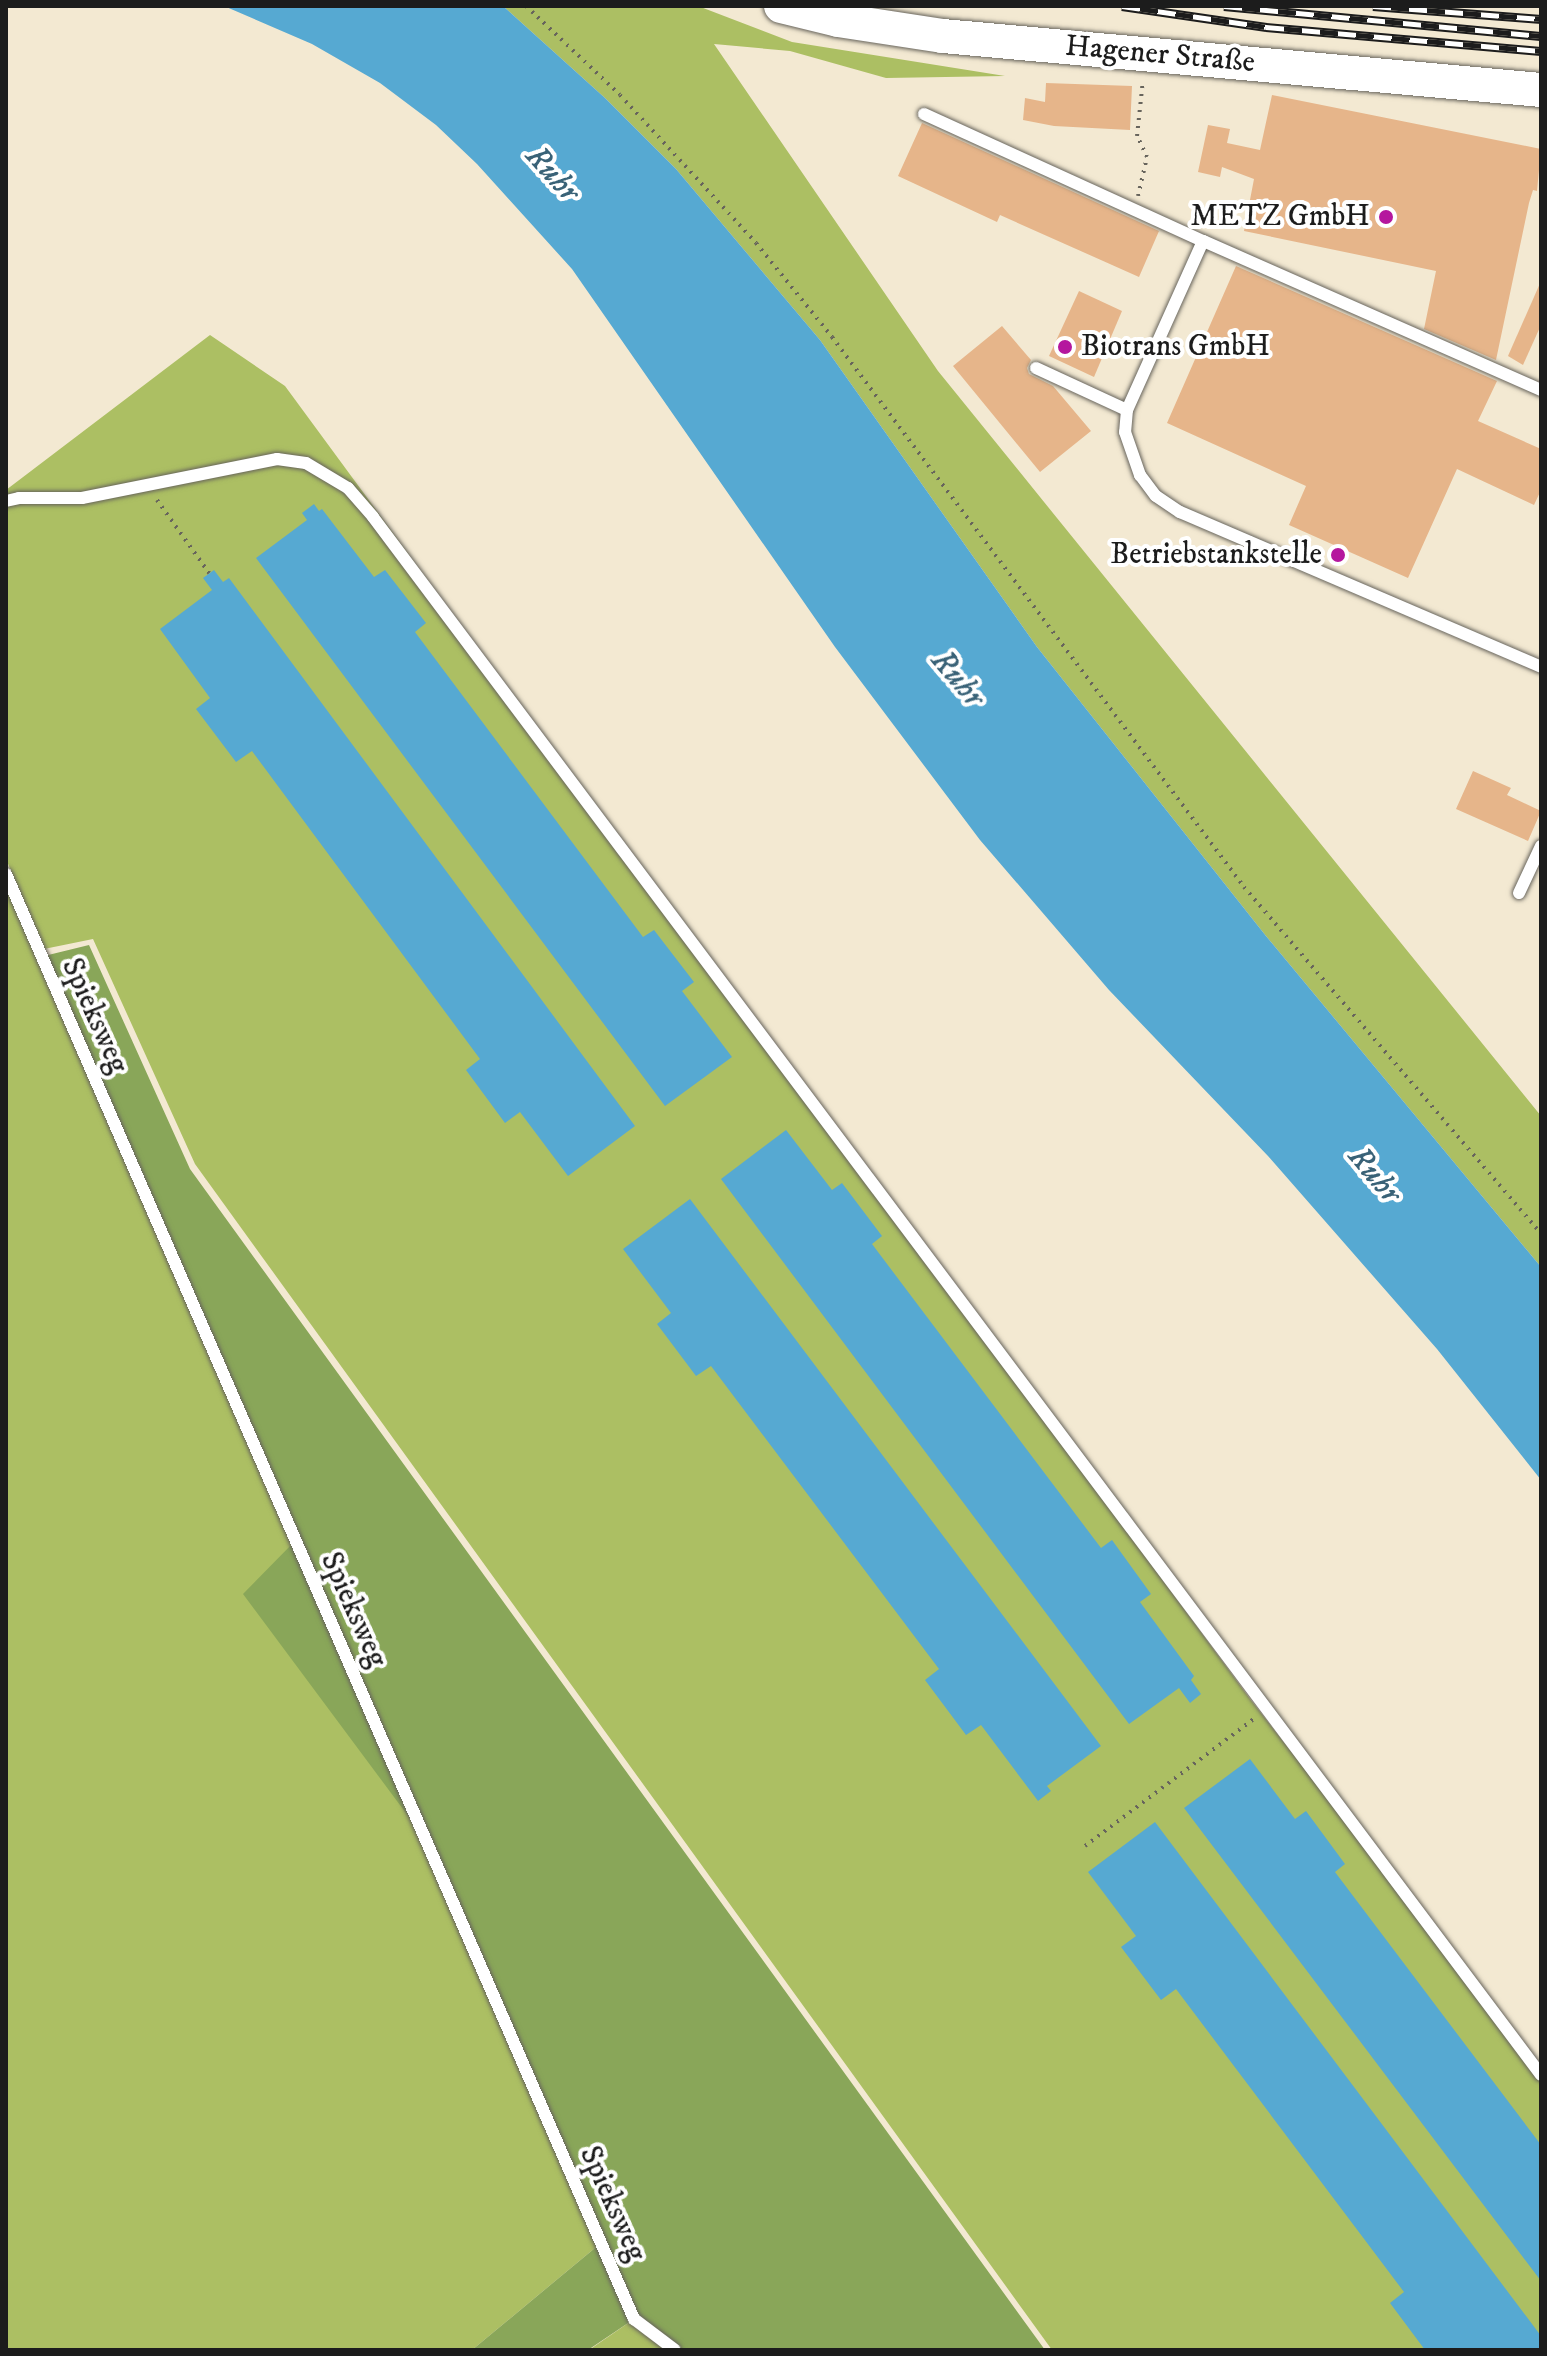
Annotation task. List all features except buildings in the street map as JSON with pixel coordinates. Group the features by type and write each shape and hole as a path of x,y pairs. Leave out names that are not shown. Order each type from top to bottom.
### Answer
{"main road":[{"name":"Hagener Straße","path":"781,6 838,20 943,36 1541,90"}],"lane":[{"path":"924,114 1541,390"},
{"path":"1203,241 1127,410 1125,432 1140,475 1156,496 1180,512 1541,667"},
{"path":"1036,368 1127,410"},
{"path":"6,501 19,498 82,498 150,487 251,462 277,459 306,463 348,488 373,517 1541,2075"},
{"path":"1519,893 1541,846"},
{"name":"Spieksweg","path":"6,874 634,2319 675,2350"}],"path":[{"path":"526,6 620,95 756,243 832,337 1244,887 1541,1233"},
{"path":"1135,210 1147,157 1137,136 1143,85"},
{"path":"150,487 209,573"},
{"path":"1085,1846 1267,1709"}],"green space":[{"path":"503,6 698,6 792,42 1005,76 886,78 790,51 714,44 938,371 1541,1116 1541,1267 1266,936 1037,647 820,340 676,169 605,98"},
{"path":"210,335 285,386 1250,1699 1541,2072 1541,2350 1052,2350 195,1164 93,939 44,949 6,859 6,490"},
{"path":"6,874 601,2243 472,2350 6,2350"},
{"path":"89,945 190,1169 1045,2350 675,2350 634,2319 588,2350 472,2350 601,2243 423,1836 243,1594 295,1541 40,957"},
{"path":"634,2319 675,2350 589,2350"}],"water":[{"name":"Ruhr","path":"224,6 503,6 605,98 676,169 820,340 1037,647 1266,936 1541,1267 1541,1480 1437,1349 1268,1156 1109,990 980,840 835,647 572,269 477,164 436,125 380,83 312,44"},
{"path":"314,504 319,511 322,509 374,577 385,570 426,623 415,632 643,937 654,930 694,982 682,991 732,1057 665,1106 256,558 307,520 302,513"},
{"path":"214,570 223,582 229,578 635,1126 568,1176 520,1112 505,1123 466,1070 480,1059 252,751 236,762 196,709 210,698 160,629 212,590 203,578"},
{"path":"786,1130 832,1190 842,1183 882,1236 872,1244 1101,1548 1112,1540 1151,1594 1140,1602 1194,1676 1191,1680 1201,1694 1190,1703 1179,1688 1129,1724 721,1179"},
{"path":"690,1199 1101,1746 1047,1786 1051,1791 1038,1801 981,1725 966,1735 925,1680 939,1669 711,1366 696,1376 657,1324 671,1313 623,1249"},
{"path":"1250,1759 1295,1819 1306,1811 1345,1864 1335,1872 1541,2145 1541,2281 1184,1808"},
{"path":"1155,1822 1541,2336 1541,2350 1425,2350 1390,2303 1404,2292 1176,1989 1161,2000 1121,1947 1136,1936 1088,1872"}],"railway":[{"path":"1122,6 1266,27 1541,51"},
{"path":"1224,6 1541,36"},
{"path":"1373,6 1541,19"}],"place":[{"name":"METZ GmbH","path":"1386,217"},
{"name":"Biotrans GmbH","path":"1065,347"},
{"name":"Betriebstankstelle","path":"1338,555"}]}
